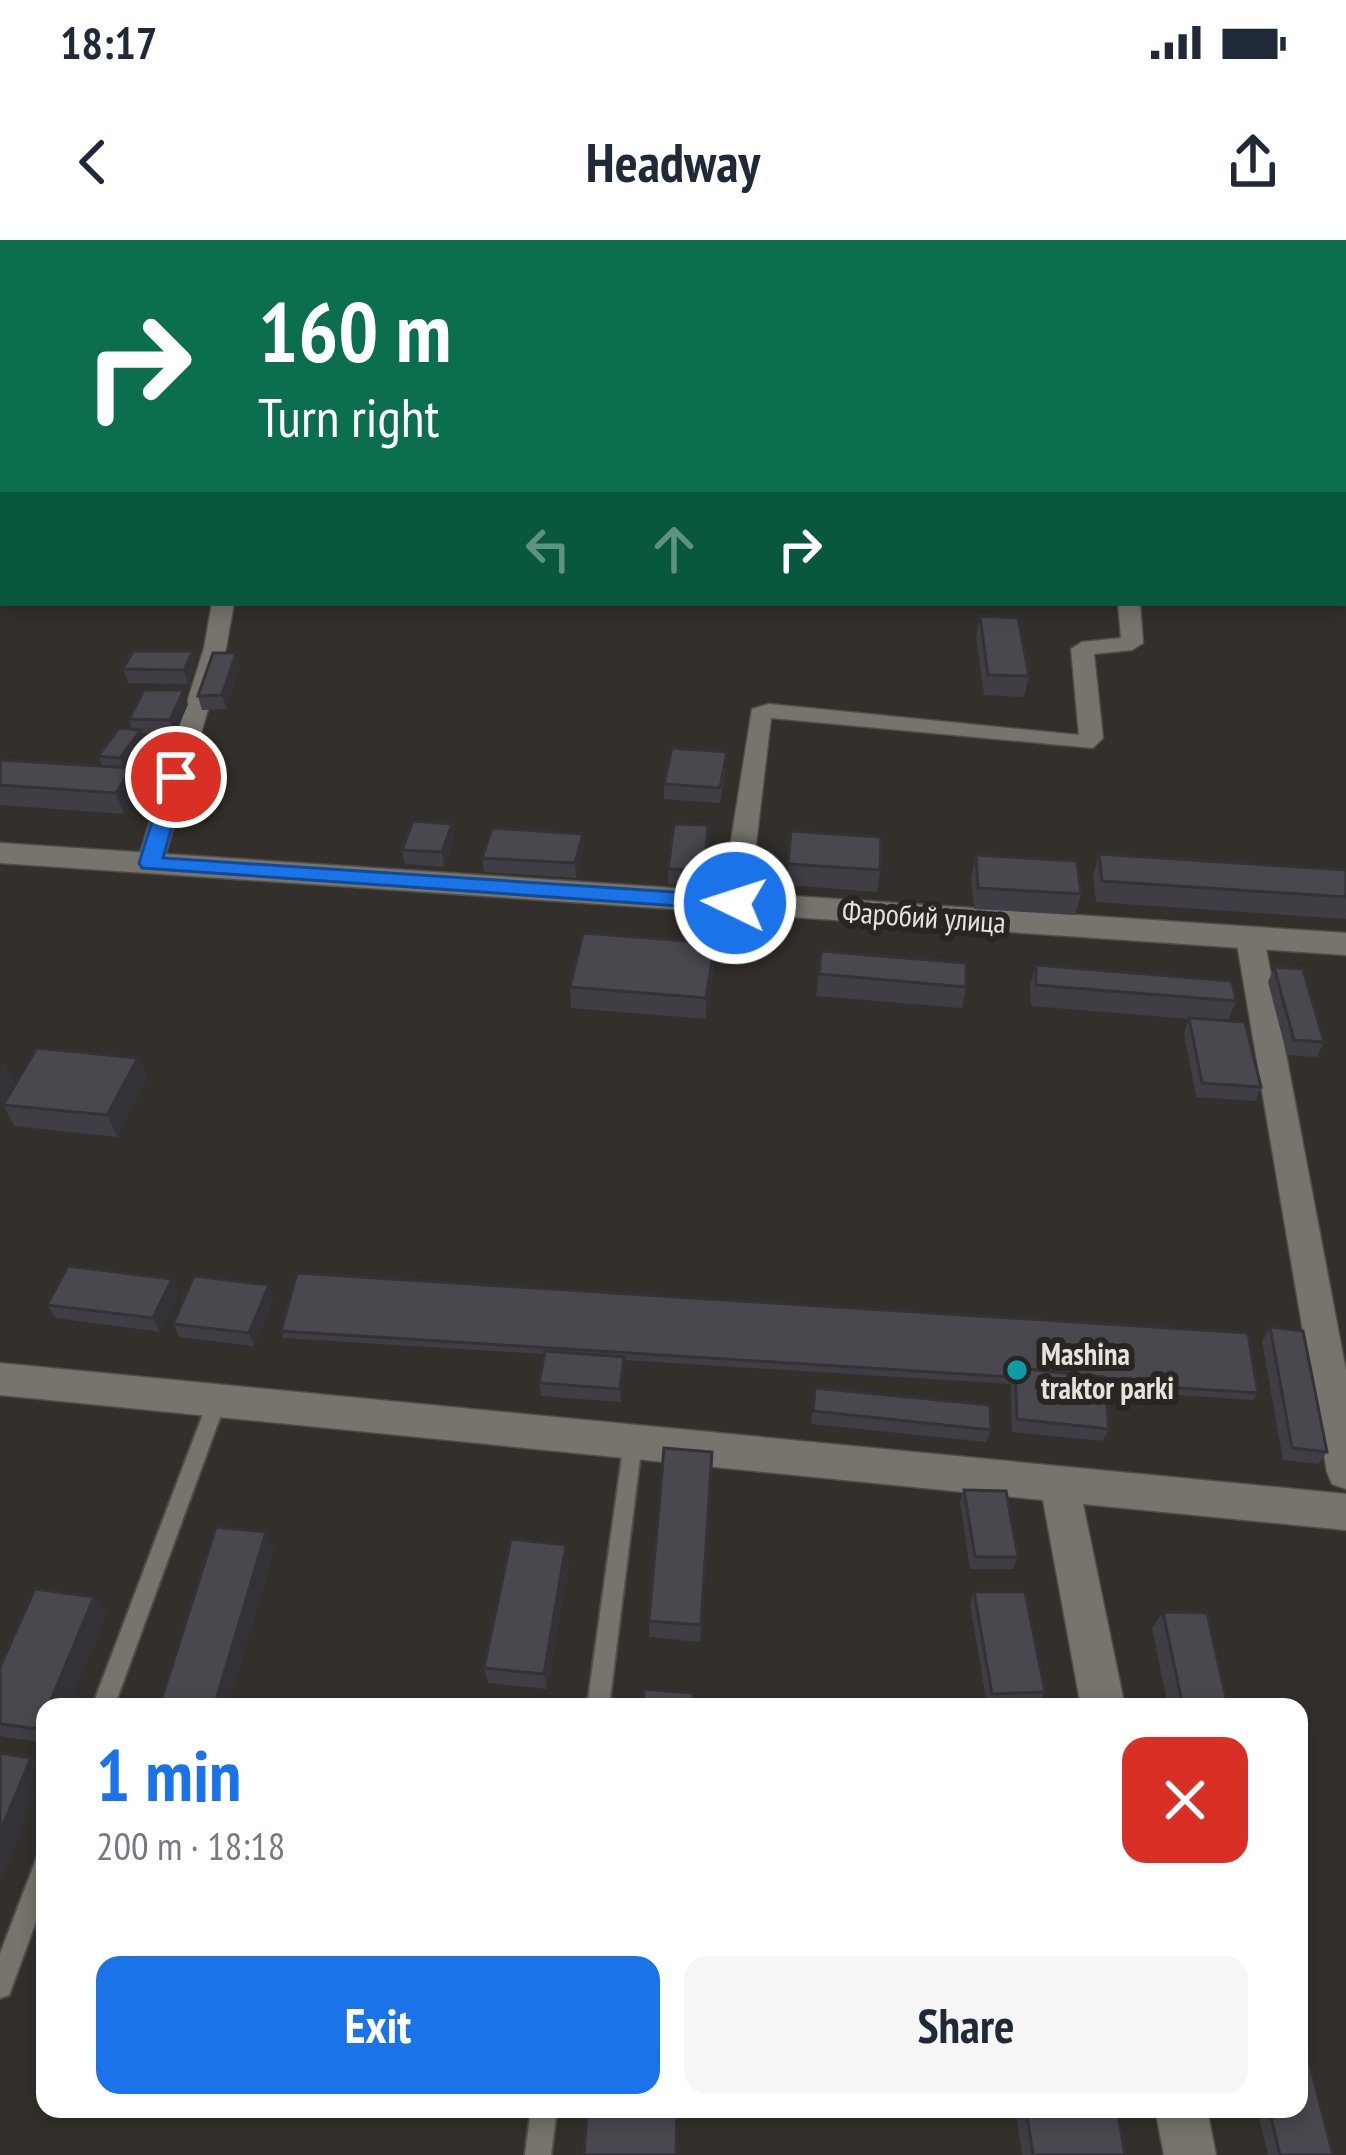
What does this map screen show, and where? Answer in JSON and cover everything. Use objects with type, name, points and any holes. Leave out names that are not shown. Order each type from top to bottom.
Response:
[{"type":"street","points":[[150,863],[215,649],[222,606]]},
{"type":"street","points":[[735,903],[760,714],[769,711],[1085,743],[1090,738],[1082,649],[1132,643],[1129,606]]},
{"type":"street","name":"Фаробий улица","points":[[0,853],[1346,944]]},
{"type":"street","points":[[1250,938],[1346,1472]]},
{"type":"street","points":[[0,1379],[1346,1512]]},
{"type":"street","points":[[1060,1484],[1101,1698]]},
{"type":"street","points":[[1183,2118],[1190,2155]]},
{"type":"lane","points":[[106,1698],[217,1401]]},
{"type":"lane","points":[[599,1698],[633,1442]]},
{"type":"lane","points":[[0,1986],[36,1888]]},
{"type":"lane","points":[[538,2155],[543,2118]]},
{"type":"building","points":[[980,616],[1018,618],[1029,676],[988,675]]},
{"type":"building","points":[[133,651],[193,651],[184,670],[123,669]]},
{"type":"building","points":[[213,653],[236,653],[222,695],[198,696]]},
{"type":"building","points":[[144,690],[184,690],[170,720],[129,719]]},
{"type":"building","points":[[119,728],[141,730],[120,758],[98,756]]},
{"type":"building","points":[[672,748],[727,752],[720,788],[664,784]]},
{"type":"building","points":[[0,760],[132,768],[116,793],[0,785]]},
{"type":"building","points":[[413,821],[452,824],[442,852],[402,850]]},
{"type":"building","points":[[674,824],[708,825],[704,871],[668,869]]},
{"type":"building","points":[[492,828],[583,834],[575,863],[482,858]]},
{"type":"building","points":[[791,831],[881,837],[880,870],[788,864]]},
{"type":"building","points":[[1099,854],[1346,870],[1346,897],[1102,881]]},
{"type":"building","points":[[976,855],[1077,861],[1081,894],[978,888]]},
{"type":"building","points":[[583,933],[715,943],[706,998],[570,987]]},
{"type":"building","points":[[821,951],[966,963],[966,987],[819,974]]},
{"type":"building","points":[[1036,965],[1232,981],[1236,1001],[1036,985]]},
{"type":"building","points":[[1274,967],[1303,969],[1324,1042],[1294,1040]]},
{"type":"building","points":[[1189,1018],[1245,1022],[1261,1087],[1202,1083]]},
{"type":"building","points":[[37,1048],[138,1058],[107,1115],[3,1105]]},
{"type":"building","points":[[68,1266],[172,1279],[153,1318],[47,1305]]},
{"type":"building","name":"Mashina traktor parki","points":[[297,1273],[1248,1333],[1258,1393],[1104,1383],[1104,1377],[1015,1368],[1012,1377],[281,1331]]},
{"type":"building","points":[[194,1276],[269,1285],[249,1333],[173,1324]]},
{"type":"building","points":[[1270,1327],[1303,1331],[1327,1452],[1292,1448]]},
{"type":"building","points":[[545,1351],[624,1357],[620,1389],[539,1383]]},
{"type":"building","points":[[1015,1368],[1104,1377],[1109,1429],[1017,1419]]},
{"type":"building","points":[[815,1388],[990,1405],[991,1430],[813,1411]]},
{"type":"building","points":[[664,1448],[712,1452],[701,1625],[649,1621]]},
{"type":"building","points":[[964,1490],[1006,1491],[1018,1557],[975,1557]]},
{"type":"building","points":[[216,1527],[266,1532],[217,1698],[162,1698]]},
{"type":"building","points":[[511,1539],[566,1545],[544,1674],[484,1668]]},
{"type":"building","points":[[35,1589],[94,1597],[52,1698],[36,1698],[36,1729],[0,1724],[0,1667]]},
{"type":"building","points":[[974,1592],[1025,1592],[1045,1692],[992,1694]]},
{"type":"building","points":[[1163,1612],[1207,1613],[1226,1698],[1181,1698]]},
{"type":"building","points":[[644,1689],[693,1693],[693,1698],[644,1698]]},
{"type":"building","points":[[0,1753],[31,1758],[0,1832]]},
{"type":"building","points":[[1308,2057],[1333,2155],[1280,2155],[1271,2118],[1308,2118]]},
{"type":"building","points":[[586,2118],[677,2118],[676,2155],[584,2155]]},
{"type":"building","points":[[1027,2118],[1119,2118],[1125,2155],[1033,2155]]},
{"type":"place","name":"Mashina traktor parki","points":[[1017,1370]]},
{"type":"route","points":[[176,777],[150,863],[735,903]]}]
